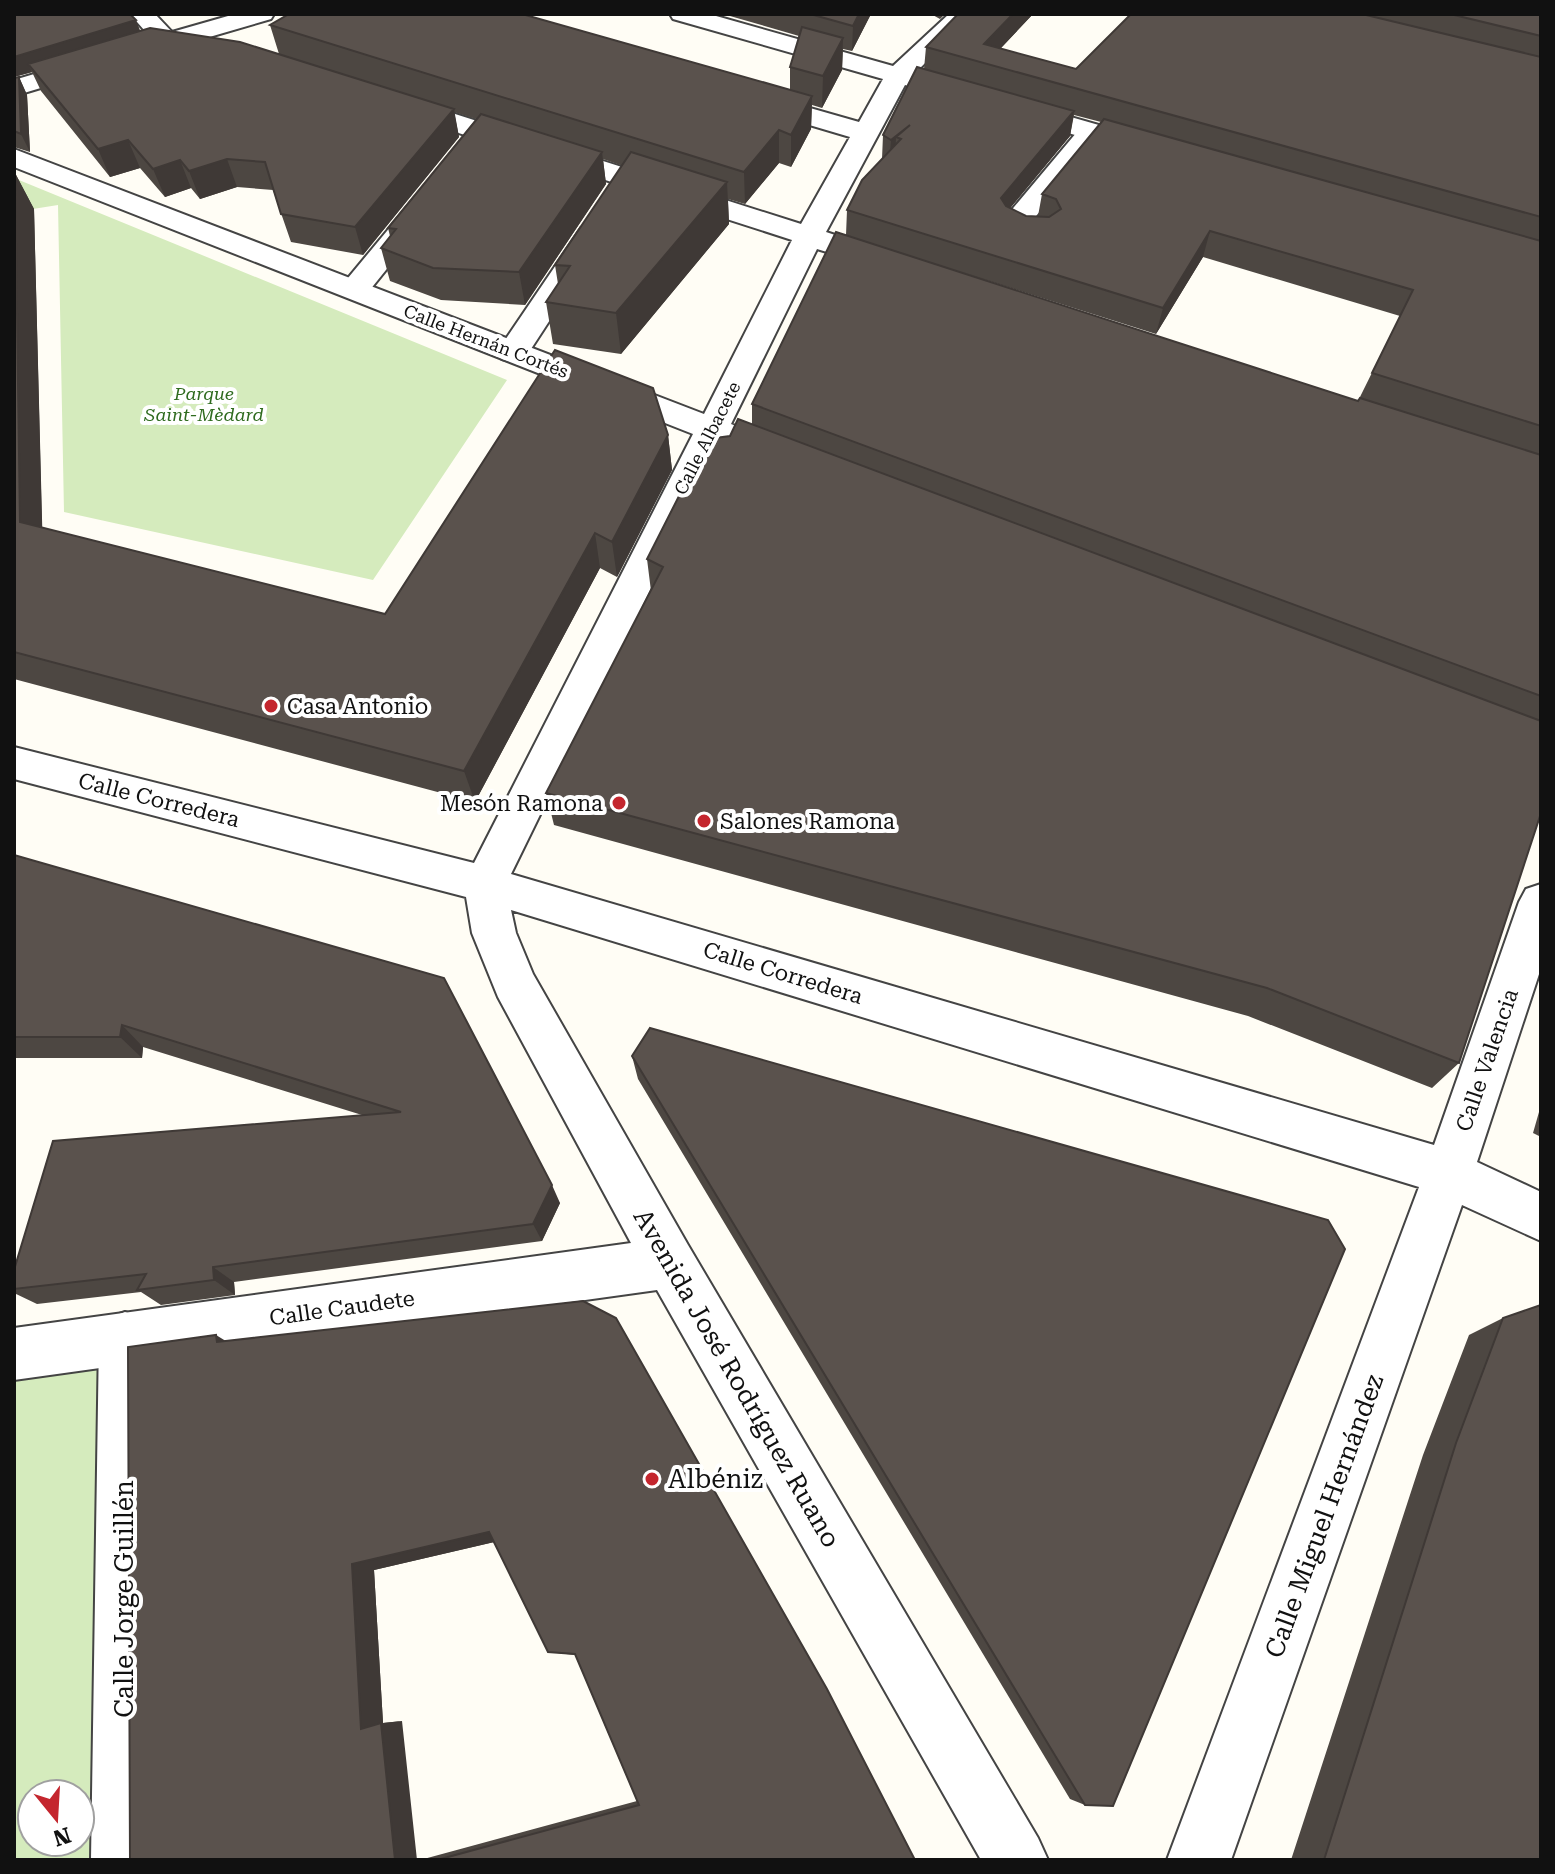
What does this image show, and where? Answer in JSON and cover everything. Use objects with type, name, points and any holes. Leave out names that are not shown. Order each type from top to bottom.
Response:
[{"type":"street","points":[[142,14],[144,49]]},
{"type":"street","points":[[14,88],[262,14]]},
{"type":"street","points":[[682,14],[958,93]]},
{"type":"street","name":"Calle Albacete","points":[[485,884],[809,236],[898,75],[963,14]]},
{"type":"street","points":[[144,49],[208,45],[239,55]]},
{"type":"street","points":[[731,94],[867,133]]},
{"type":"street","points":[[376,98],[482,131],[614,199],[809,236],[913,270]]},
{"type":"street","points":[[987,102],[1167,153]]},
{"type":"street","points":[[463,155],[482,131]]},
{"type":"street","points":[[1039,233],[1014,225],[1092,132]]},
{"type":"street","name":"Calle Hernán Cortés","points":[[14,157],[815,469]]},
{"type":"street","points":[[354,290],[433,192]]},
{"type":"street","points":[[513,352],[614,199]]},
{"type":"street","name":"Calle Corredera","points":[[14,763],[485,884],[1449,1173],[1541,1217]]},
{"type":"street","name":"Avenida José Rodríguez Ruano","points":[[485,884],[494,933],[514,983],[670,1263],[1016,1860]]},
{"type":"street","name":"Calle Valencia","points":[[1449,1173],[1541,902]]},
{"type":"street","name":"Calle Miguel Hernández","points":[[1199,1860],[1449,1173]]},
{"type":"street","name":"Calle Caudete","points":[[14,1354],[670,1263]]},
{"type":"street","name":"Calle Jorge Guillén","points":[[123,1860],[125,1338]]},
{"type":"green space","name":"Parque Saint-Mèdard","points":[[14,178],[507,380],[373,580],[64,512],[58,205],[14,212]]},
{"type":"green space","points":[[125,1338],[123,1860],[14,1860],[14,1354]]},
{"type":"building","points":[[14,14],[130,14],[136,20],[14,57]]},
{"type":"building","points":[[289,14],[522,14],[812,96],[791,135],[779,130],[744,172],[270,25]]},
{"type":"building","points":[[810,14],[859,14],[853,26]]},
{"type":"building","points":[[958,14],[1013,14],[984,44],[1076,69],[1131,14],[1362,14],[1541,57],[1541,217],[926,47]]},
{"type":"building","points":[[1450,14],[1541,14],[1541,36]]},
{"type":"building","points":[[802,27],[843,38],[823,76],[790,67]]},
{"type":"building","points":[[150,28],[240,42],[454,109],[355,227],[281,214],[265,162],[227,159],[189,171],[180,160],[153,169],[128,140],[98,149],[28,64]]},
{"type":"building","points":[[917,67],[1074,111],[1001,198],[1006,206],[1026,216],[1049,217],[1061,209],[1056,199],[1042,194],[1104,119],[1541,241],[1541,426],[1372,373],[1413,290],[1210,231],[1163,308],[847,210],[862,180],[901,139],[896,137],[910,125],[891,140],[883,135]]},
{"type":"building","points":[[19,77],[21,134],[14,131],[14,78]]},
{"type":"building","points":[[481,114],[602,152],[519,272],[433,268],[381,248],[396,229],[388,228]]},
{"type":"building","points":[[631,152],[727,182],[616,313],[546,302],[570,266],[555,265]]},
{"type":"building","points":[[14,173],[20,522],[385,614],[555,350],[653,388],[668,435],[612,542],[595,533],[464,771],[14,652]]},
{"type":"building","points":[[836,232],[1358,401],[1360,398],[1541,455],[1541,696],[752,404]]},
{"type":"building","points":[[738,419],[1541,721],[1541,813],[1459,1063],[1267,988],[546,793],[663,567],[647,559],[708,439],[730,436]]},
{"type":"building","points":[[14,855],[444,978],[552,1185],[533,1224],[213,1267],[214,1280],[137,1290],[146,1274],[14,1289],[14,1270],[53,1141],[401,1112],[122,1025],[120,1037],[14,1037]]},
{"type":"building","points":[[650,1028],[1328,1220],[1345,1249],[1113,1806],[1085,1805],[632,1056]]},
{"type":"building","points":[[583,1301],[616,1318],[827,1689],[915,1860],[437,1860],[639,1805],[575,1654],[548,1652],[489,1532],[352,1564],[361,1729],[381,1723],[395,1860],[130,1860],[128,1347],[216,1335],[217,1342]]},
{"type":"building","points":[[1541,1305],[1541,1860],[1324,1860],[1456,1443],[1503,1318]]},
{"type":"place","name":"Casa Antonio","points":[[271,706]]},
{"type":"place","name":"Mesón Ramona","points":[[619,803]]},
{"type":"place","name":"Salones Ramona","points":[[704,821]]},
{"type":"place","name":"Albéniz","points":[[652,1479]]}]
